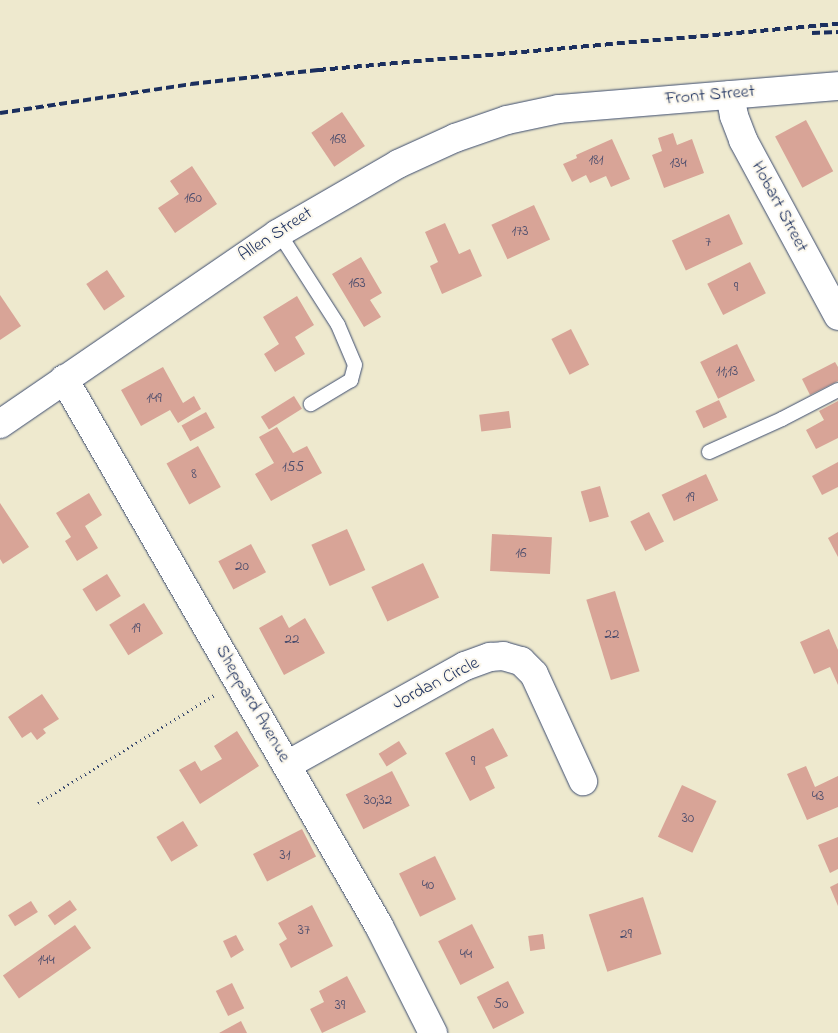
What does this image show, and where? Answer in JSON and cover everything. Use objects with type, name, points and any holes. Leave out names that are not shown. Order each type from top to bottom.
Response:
[{"type":"street","name":"Front Street","points":[[581,107],[838,86]]},
{"type":"street","name":"Hobart Street","points":[[730,95],[734,116],[743,140],[838,316]]},
{"type":"street","name":"Allen Street","points":[[0,424],[279,233],[398,164],[479,128],[533,113],[581,107]]},
{"type":"street","name":"Sheppard Avenue","points":[[64,379],[379,926],[430,1032]]},
{"type":"street","name":"Jordan Circle","points":[[286,765],[465,666],[503,656],[521,661],[534,674],[583,781]]},
{"type":"lane","points":[[279,233],[338,326],[356,365],[351,380],[311,404]]},
{"type":"lane","points":[[709,452],[782,420],[838,390]]},
{"type":"path","points":[[38,803],[159,727],[238,681]]},
{"type":"building","points":[[342,112],[365,146],[334,167],[311,133]]},
{"type":"building","points":[[806,120],[833,171],[802,188],[775,136]]},
{"type":"building","points":[[673,133],[677,145],[692,139],[704,173],[664,188],[652,155],[662,151],[658,138]]},
{"type":"building","points":[[612,139],[630,179],[611,187],[606,176],[590,183],[586,175],[572,182],[563,164],[577,158],[576,155]]},
{"type":"building","points":[[192,166],[217,204],[175,233],[158,208],[179,194],[170,181]]},
{"type":"building","points":[[534,205],[550,239],[507,259],[491,225]]},
{"type":"building","points":[[729,214],[743,244],[686,271],[672,241]]},
{"type":"building","points":[[445,223],[459,254],[470,249],[482,276],[442,294],[430,266],[438,262],[425,232]]},
{"type":"building","points":[[361,257],[382,293],[370,300],[381,317],[364,327],[332,274]]},
{"type":"building","points":[[750,262],[766,293],[723,315],[707,284]]},
{"type":"building","points":[[107,270],[125,297],[104,311],[86,284]]},
{"type":"building","points":[[0,295],[21,326],[0,340]]},
{"type":"building","points":[[297,296],[314,325],[295,337],[305,354],[275,372],[264,354],[279,344],[263,317]]},
{"type":"building","points":[[571,329],[589,365],[570,375],[551,339]]},
{"type":"building","points":[[737,344],[755,381],[718,399],[700,362]]},
{"type":"building","points":[[835,362],[838,367],[838,381],[810,395],[802,379]]},
{"type":"building","points":[[163,367],[183,403],[194,396],[201,409],[178,423],[170,410],[141,426],[121,390]]},
{"type":"building","points":[[294,396],[302,409],[269,429],[261,417]]},
{"type":"building","points":[[719,400],[727,417],[703,428],[695,411]]},
{"type":"building","points":[[838,401],[838,438],[816,449],[806,430],[824,420],[819,411]]},
{"type":"building","points":[[509,411],[511,428],[481,432],[479,415]]},
{"type":"building","points":[[206,412],[215,428],[190,441],[182,426]]},
{"type":"building","points":[[277,427],[293,453],[307,446],[322,473],[271,501],[255,474],[274,463],[259,437]]},
{"type":"building","points":[[198,446],[221,487],[189,505],[167,463]]},
{"type":"building","points":[[838,462],[838,487],[822,495],[812,476]]},
{"type":"building","points":[[706,474],[718,500],[674,521],[662,495]]},
{"type":"building","points":[[600,486],[609,517],[590,522],[581,492]]},
{"type":"building","points":[[89,493],[102,515],[85,526],[98,548],[77,561],[65,541],[71,537],[56,513]]},
{"type":"building","points":[[0,503],[29,547],[3,564],[0,559]]},
{"type":"building","points":[[649,512],[664,541],[645,551],[630,522]]},
{"type":"building","points":[[347,529],[365,570],[330,586],[311,545]]},
{"type":"building","points":[[838,532],[838,557],[828,538]]},
{"type":"building","points":[[492,534],[552,537],[550,574],[490,571]]},
{"type":"building","points":[[251,544],[266,572],[233,590],[218,561]]},
{"type":"building","points":[[423,563],[439,597],[387,622],[371,587]]},
{"type":"building","points":[[107,574],[121,596],[96,611],[82,589]]},
{"type":"building","points":[[615,591],[640,671],[611,680],[586,600]]},
{"type":"building","points":[[144,603],[163,634],[128,655],[109,625]]},
{"type":"building","points":[[282,615],[289,628],[305,618],[325,653],[284,675],[259,628]]},
{"type":"building","points":[[829,629],[838,650],[838,685],[830,667],[814,674],[800,642]]},
{"type":"building","points":[[42,694],[59,719],[43,729],[46,733],[37,740],[31,732],[22,738],[8,717]]},
{"type":"building","points":[[493,728],[508,756],[485,767],[495,788],[470,801],[445,753]]},
{"type":"building","points":[[237,731],[259,766],[200,804],[179,770],[195,761],[201,771],[222,759],[214,746]]},
{"type":"building","points":[[399,741],[407,754],[387,766],[379,754]]},
{"type":"building","points":[[806,766],[815,787],[838,776],[838,807],[807,820],[787,774]]},
{"type":"building","points":[[392,771],[410,806],[363,829],[346,795]]},
{"type":"building","points":[[682,785],[716,801],[692,853],[658,837]]},
{"type":"building","points":[[183,821],[198,846],[171,862],[156,837]]},
{"type":"building","points":[[302,829],[316,857],[267,882],[253,854]]},
{"type":"building","points":[[838,837],[838,869],[830,873],[818,845]]},
{"type":"building","points":[[435,856],[456,899],[420,917],[399,874]]},
{"type":"building","points":[[838,883],[838,906],[830,887]]},
{"type":"building","points":[[643,897],[662,954],[607,972],[589,915]]},
{"type":"building","points":[[70,900],[77,910],[55,925],[48,915]]},
{"type":"building","points":[[31,901],[38,912],[15,926],[8,915]]},
{"type":"building","points":[[312,905],[333,946],[291,968],[279,944],[287,939],[278,923]]},
{"type":"building","points":[[472,924],[494,968],[460,985],[438,941]]},
{"type":"building","points":[[75,925],[91,948],[19,998],[3,975]]},
{"type":"building","points":[[543,934],[545,949],[530,951],[528,936]]},
{"type":"building","points":[[236,935],[244,950],[231,958],[223,941]]},
{"type":"building","points":[[347,976],[366,1012],[322,1033],[310,1009],[324,1002],[319,991]]},
{"type":"building","points":[[508,981],[524,1013],[493,1029],[477,997]]},
{"type":"building","points":[[232,983],[244,1008],[228,1016],[216,991]]},
{"type":"building","points":[[241,1021],[247,1033],[219,1033]]},
{"type":"railway","points":[[0,113],[191,84],[318,70],[838,24]]},
{"type":"railway","points":[[812,33],[838,32]]}]
